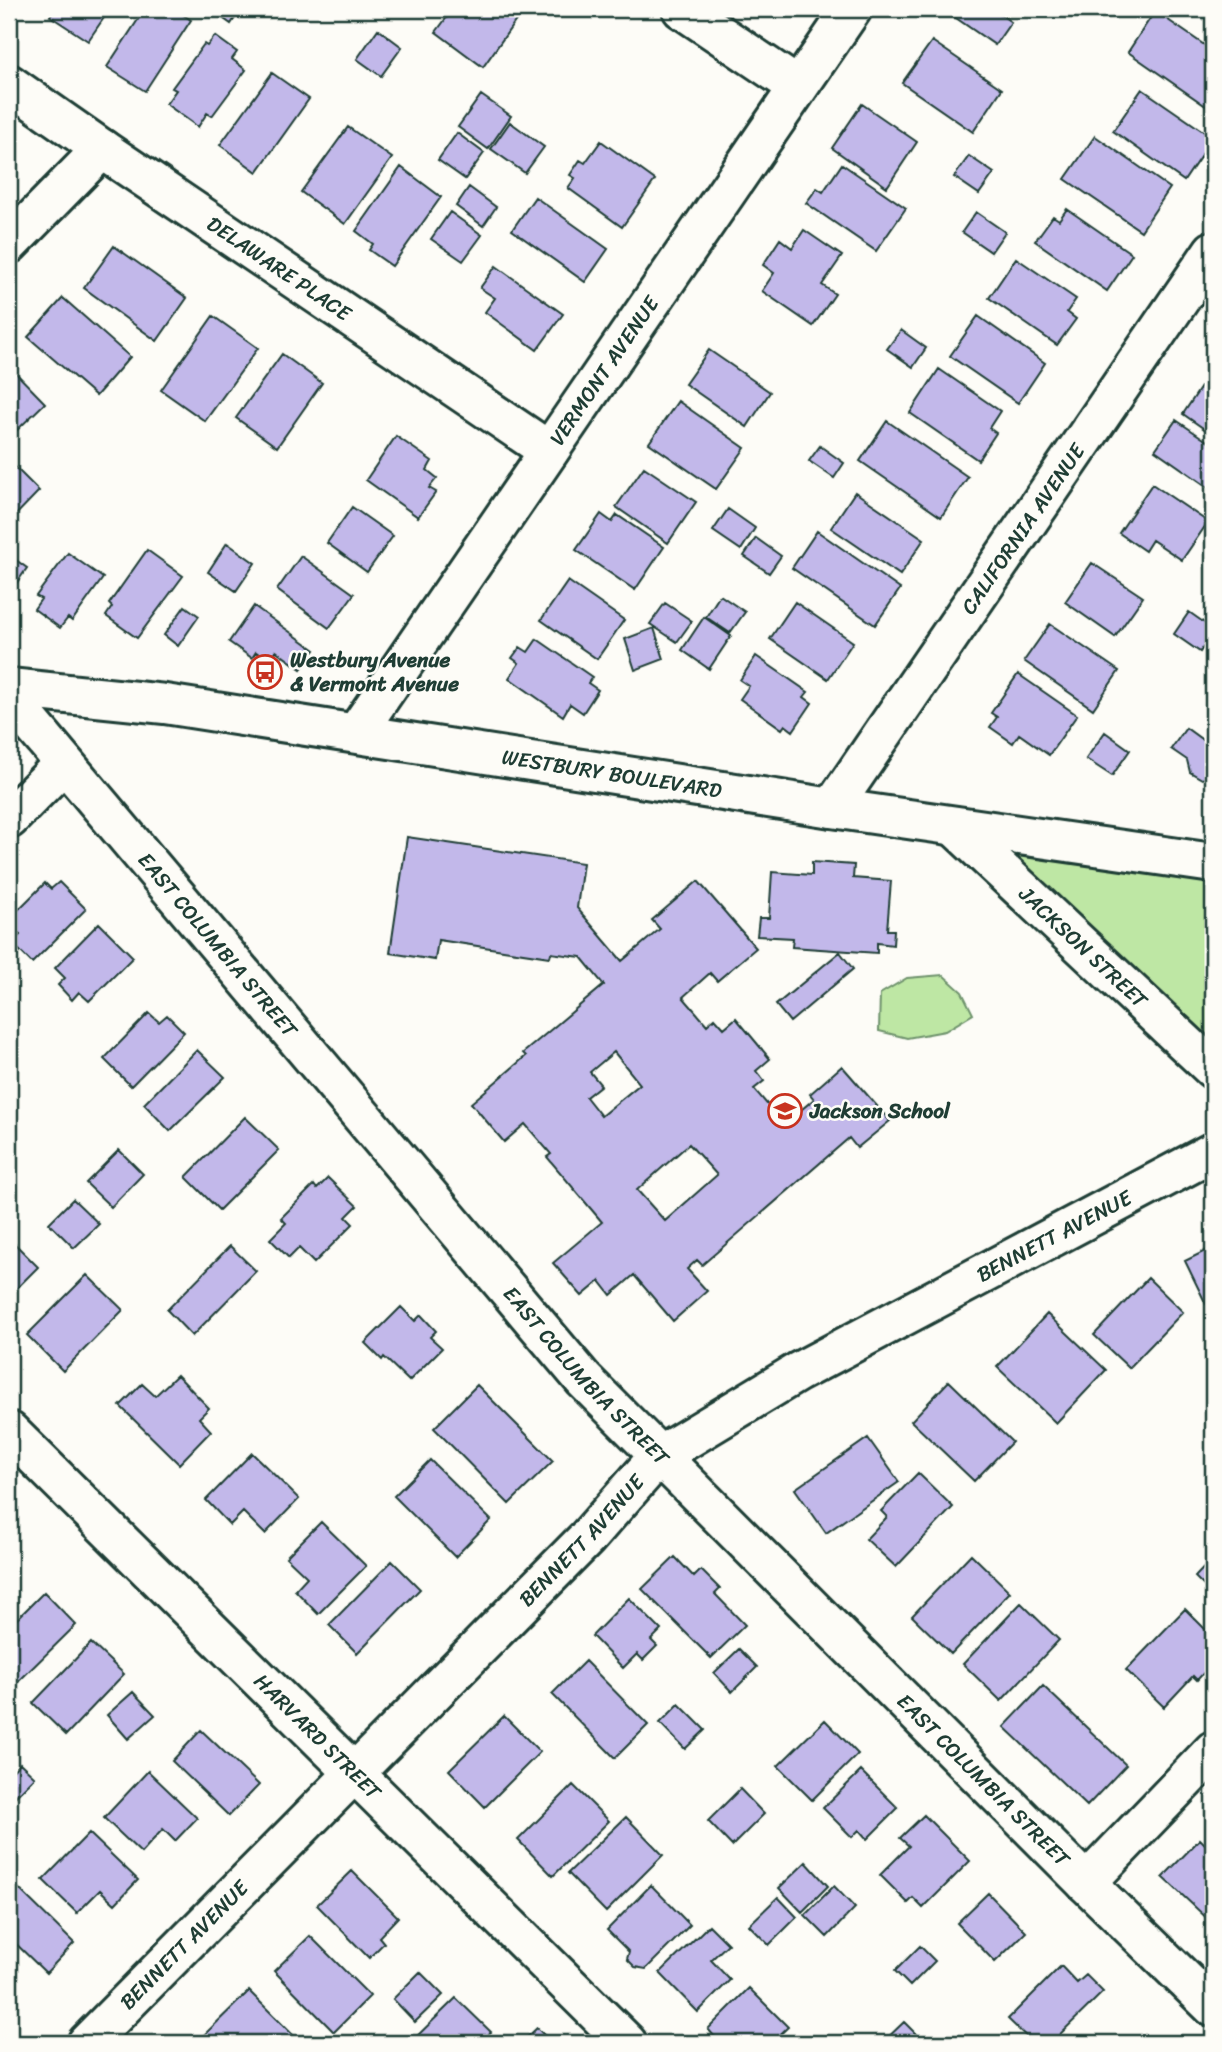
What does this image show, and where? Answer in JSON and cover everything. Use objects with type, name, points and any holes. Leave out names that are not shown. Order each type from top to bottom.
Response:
[{"type":"street","points":[[682,9],[798,87]]},
{"type":"street","name":"VERMONT AVENUE","points":[[356,733],[852,9]]},
{"type":"street","name":"DELAWARE PLACE","points":[[9,84],[549,451]]},
{"type":"street","points":[[9,244],[102,149]]},
{"type":"street","name":"CALIFORNIA AVENUE","points":[[832,808],[1213,251]]},
{"type":"street","name":"WESTBURY BOULEVARD","points":[[9,688],[164,704],[832,808],[1213,863]]},
{"type":"street","name":"EAST COLUMBIA STREET","points":[[9,697],[584,1380],[1213,2007]]},
{"type":"street","points":[[9,819],[64,763]]},
{"type":"street","name":"JACKSON STREET","points":[[954,826],[1213,1069]]},
{"type":"street","name":"BENNETT AVENUE","points":[[87,2043],[587,1538],[659,1456],[798,1372],[1213,1152]]},
{"type":"street","name":"HARVARD STREET","points":[[9,1431],[627,2043]]},
{"type":"street","points":[[1086,1883],[1213,1751]]},
{"type":"green space","points":[[954,826],[1213,863],[1213,1069]]},
{"type":"green space","points":[[943,975],[962,992],[973,1014],[945,1031],[907,1038],[879,1031],[880,994],[907,978]]},
{"type":"building","points":[[55,9],[110,9],[88,41],[50,16]]},
{"type":"building","points":[[145,9],[174,9],[191,20],[145,91],[107,67]]},
{"type":"building","points":[[210,9],[241,9],[231,24]]},
{"type":"building","points":[[453,9],[524,9],[483,67],[436,32]]},
{"type":"building","points":[[943,9],[1004,9],[1000,14],[1011,22],[995,45]]},
{"type":"building","points":[[1155,11],[1213,51],[1213,111],[1128,52]]},
{"type":"building","points":[[378,29],[402,47],[381,76],[357,59]]},
{"type":"building","points":[[215,36],[237,52],[232,59],[246,70],[212,116],[207,113],[198,127],[166,104],[176,90],[172,88],[204,44],[207,46]]},
{"type":"building","points":[[932,41],[1002,89],[973,132],[902,83]]},
{"type":"building","points":[[272,73],[309,99],[257,172],[220,145]]},
{"type":"building","points":[[1142,89],[1213,138],[1184,181],[1113,131]]},
{"type":"building","points":[[481,95],[511,116],[488,149],[458,127]]},
{"type":"building","points":[[862,104],[917,142],[887,187],[832,148]]},
{"type":"building","points":[[510,122],[544,147],[525,173],[491,149]]},
{"type":"building","points":[[348,127],[392,158],[345,224],[301,192]]},
{"type":"building","points":[[457,133],[484,153],[465,179],[438,160]]},
{"type":"building","points":[[1095,136],[1170,188],[1141,231],[1065,179]]},
{"type":"building","points":[[601,141],[655,180],[622,227],[568,188],[575,178],[570,175],[580,160],[585,163]]},
{"type":"building","points":[[969,156],[994,173],[979,194],[954,177]]},
{"type":"building","points":[[842,164],[906,208],[876,251],[806,203],[817,188],[823,192]]},
{"type":"building","points":[[401,167],[441,197],[392,266],[369,250],[373,244],[356,231]]},
{"type":"building","points":[[469,187],[496,207],[483,226],[456,206]]},
{"type":"building","points":[[535,197],[608,249],[585,282],[512,230]]},
{"type":"building","points":[[1067,209],[1132,254],[1107,291],[1035,241],[1053,216],[1059,220]]},
{"type":"building","points":[[450,212],[482,235],[463,261],[431,239]]},
{"type":"building","points":[[976,212],[1005,232],[991,252],[962,232]]},
{"type":"building","points":[[804,230],[842,256],[822,285],[835,294],[813,326],[762,291],[774,273],[763,265],[780,239],[792,248]]},
{"type":"building","points":[[114,246],[187,298],[157,341],[84,288]]},
{"type":"building","points":[[1016,258],[1076,299],[1067,312],[1076,319],[1057,345],[989,298]]},
{"type":"building","points":[[496,266],[563,314],[537,350],[485,312],[495,298],[480,288]]},
{"type":"building","points":[[63,298],[130,357],[96,396],[28,337]]},
{"type":"building","points":[[213,316],[258,348],[205,421],[161,390]]},
{"type":"building","points":[[978,316],[1045,363],[1018,403],[950,356]]},
{"type":"building","points":[[901,330],[926,348],[913,367],[887,349]]},
{"type":"building","points":[[709,350],[770,392],[747,427],[685,384]]},
{"type":"building","points":[[282,354],[322,383],[277,447],[236,418]]},
{"type":"building","points":[[9,366],[45,403],[9,438]]},
{"type":"building","points":[[939,369],[1000,411],[989,428],[996,433],[978,460],[910,413]]},
{"type":"building","points":[[1207,378],[1213,382],[1213,435],[1183,414]]},
{"type":"building","points":[[678,401],[745,448],[716,489],[649,443]]},
{"type":"building","points":[[1176,420],[1213,445],[1213,480],[1208,487],[1155,450]]},
{"type":"building","points":[[887,421],[968,477],[941,517],[860,461]]},
{"type":"building","points":[[396,436],[432,461],[427,470],[437,478],[429,488],[436,492],[418,517],[366,480]]},
{"type":"building","points":[[820,446],[844,463],[834,478],[809,461]]},
{"type":"building","points":[[11,463],[39,491],[9,522],[9,465]]},
{"type":"building","points":[[644,467],[696,502],[668,543],[616,507]]},
{"type":"building","points":[[1152,484],[1208,522],[1182,560],[1152,540],[1145,551],[1119,533]]},
{"type":"building","points":[[855,492],[924,539],[900,575],[831,528]]},
{"type":"building","points":[[352,507],[393,536],[367,572],[327,543]]},
{"type":"building","points":[[728,509],[755,528],[741,550],[713,531]]},
{"type":"building","points":[[601,514],[612,522],[617,515],[664,547],[635,590],[576,550]]},
{"type":"building","points":[[817,531],[900,589],[875,625],[792,568]]},
{"type":"building","points":[[756,538],[781,556],[769,573],[744,556]]},
{"type":"building","points":[[227,543],[255,563],[236,591],[208,572]]},
{"type":"building","points":[[147,550],[183,576],[137,638],[106,616],[112,607],[109,604]]},
{"type":"building","points":[[68,553],[103,578],[72,621],[68,618],[60,628],[34,609],[41,599],[36,596]]},
{"type":"building","points":[[9,555],[27,568],[9,594]]},
{"type":"building","points":[[301,556],[354,594],[329,628],[277,590]]},
{"type":"building","points":[[1092,563],[1143,597],[1115,637],[1065,602]]},
{"type":"building","points":[[568,581],[624,620],[597,659],[541,620]]},
{"type":"building","points":[[720,595],[745,612],[730,633],[706,617]]},
{"type":"building","points":[[795,602],[853,642],[828,679],[770,639]]},
{"type":"building","points":[[665,603],[692,621],[677,642],[650,624]]},
{"type":"building","points":[[185,606],[199,616],[178,646],[164,635]]},
{"type":"building","points":[[254,606],[315,650],[301,669],[276,651],[269,661],[256,652],[252,658],[229,642]]},
{"type":"building","points":[[1189,612],[1213,629],[1200,652],[1174,634]]},
{"type":"building","points":[[704,617],[731,636],[709,669],[682,650]]},
{"type":"building","points":[[1050,624],[1119,671],[1093,709],[1024,661]]},
{"type":"building","points":[[654,628],[664,659],[635,670],[625,639]]},
{"type":"building","points":[[537,639],[592,677],[588,683],[598,690],[583,713],[570,704],[563,716],[509,678],[519,663],[512,658],[520,647],[528,652]]},
{"type":"building","points":[[756,656],[808,692],[804,697],[812,703],[793,731],[785,725],[782,729],[740,699],[749,686],[740,680]]},
{"type":"building","points":[[1018,674],[1077,715],[1049,755],[1019,734],[1013,743],[990,727],[997,717],[991,713]]},
{"type":"building","points":[[1213,727],[1213,776],[1202,779],[1190,772],[1187,760],[1171,749],[1186,728],[1204,741]]},
{"type":"building","points":[[1105,732],[1130,750],[1112,776],[1086,759]]},
{"type":"building","points":[[407,837],[583,863],[577,908],[622,961],[660,929],[652,920],[698,881],[756,948],[717,981],[710,973],[683,997],[707,1025],[715,1018],[724,1028],[736,1018],[770,1059],[756,1071],[764,1081],[754,1089],[784,1124],[814,1099],[810,1094],[842,1066],[890,1121],[857,1148],[849,1138],[702,1265],[697,1260],[687,1269],[707,1291],[673,1321],[634,1275],[611,1295],[600,1281],[582,1296],[553,1263],[602,1222],[547,1157],[551,1154],[525,1124],[504,1142],[471,1103],[526,1056],[523,1053],[604,985],[581,957],[551,953],[550,957],[438,940],[435,960],[390,953]],"holes":[[[614,1052],[640,1084],[601,1116],[586,1097],[601,1085],[590,1072]],[[689,1144],[717,1175],[665,1221],[637,1190]]]},
{"type":"building","points":[[812,862],[854,865],[853,878],[891,881],[887,930],[894,930],[893,945],[877,943],[877,953],[792,947],[793,938],[757,936],[759,918],[769,918],[772,872],[812,875]]},
{"type":"building","points":[[59,882],[86,909],[32,963],[12,943],[20,935],[9,923],[9,919],[45,883],[51,889]]},
{"type":"building","points":[[99,923],[133,957],[89,1001],[79,992],[72,1000],[58,985],[65,978],[55,968]]},
{"type":"building","points":[[840,952],[853,969],[790,1022],[776,1005]]},
{"type":"building","points":[[149,1013],[159,1022],[167,1015],[184,1032],[131,1086],[104,1059]]},
{"type":"building","points":[[197,1050],[225,1077],[170,1131],[144,1104]]},
{"type":"building","points":[[245,1117],[279,1150],[219,1210],[186,1177]]},
{"type":"building","points":[[119,1150],[143,1174],[111,1207],[86,1183]]},
{"type":"building","points":[[328,1178],[357,1206],[346,1217],[353,1224],[314,1263],[299,1248],[289,1258],[270,1239],[286,1223],[281,1218],[314,1185],[317,1189]]},
{"type":"building","points":[[73,1199],[99,1224],[74,1248],[49,1223]]},
{"type":"building","points":[[11,1240],[38,1267],[9,1296],[9,1242]]},
{"type":"building","points":[[230,1246],[256,1271],[192,1336],[167,1310]]},
{"type":"building","points":[[1213,1247],[1213,1300],[1206,1304],[1185,1261]]},
{"type":"building","points":[[87,1275],[123,1310],[63,1371],[27,1335]]},
{"type":"building","points":[[1148,1278],[1183,1312],[1129,1368],[1094,1335]]},
{"type":"building","points":[[401,1307],[415,1321],[421,1315],[436,1331],[430,1337],[442,1348],[409,1381],[365,1343]]},
{"type":"building","points":[[1047,1314],[1106,1370],[1056,1423],[997,1367]]},
{"type":"building","points":[[177,1375],[209,1408],[199,1418],[211,1431],[179,1464],[120,1406],[142,1384],[155,1396]]},
{"type":"building","points":[[949,1381],[1012,1442],[974,1481],[911,1421]]},
{"type":"building","points":[[477,1385],[553,1461],[509,1504],[434,1428]]},
{"type":"building","points":[[868,1438],[899,1482],[826,1533],[795,1489]]},
{"type":"building","points":[[252,1453],[299,1499],[265,1534],[243,1512],[230,1525],[206,1500]]},
{"type":"building","points":[[430,1460],[491,1520],[455,1557],[394,1496]]},
{"type":"building","points":[[918,1473],[953,1507],[896,1567],[866,1539],[887,1517],[881,1511]]},
{"type":"building","points":[[321,1522],[366,1566],[318,1614],[295,1590],[307,1577],[286,1557]]},
{"type":"building","points":[[971,1554],[1010,1592],[951,1654],[912,1616]]},
{"type":"building","points":[[675,1557],[694,1577],[701,1570],[720,1589],[715,1594],[745,1625],[711,1658],[642,1589]]},
{"type":"building","points":[[1213,1558],[1213,1595],[1195,1577]]},
{"type":"building","points":[[392,1561],[420,1589],[357,1653],[329,1625]]},
{"type":"building","points":[[44,1592],[76,1625],[15,1685],[9,1678],[9,1627]]},
{"type":"building","points":[[629,1598],[661,1630],[651,1640],[657,1646],[643,1660],[637,1654],[623,1668],[592,1636]]},
{"type":"building","points":[[1021,1603],[1059,1640],[1001,1701],[963,1664]]},
{"type":"building","points":[[1185,1609],[1213,1637],[1213,1653],[1207,1659],[1213,1663],[1197,1680],[1193,1676],[1164,1707],[1126,1670]]},
{"type":"building","points":[[91,1643],[124,1674],[66,1735],[33,1703]]},
{"type":"building","points":[[739,1649],[757,1667],[732,1692],[714,1673]]},
{"type":"building","points":[[585,1661],[648,1725],[615,1758],[552,1694]]},
{"type":"building","points":[[1043,1686],[1126,1765],[1087,1806],[1004,1727]]},
{"type":"building","points":[[133,1692],[155,1715],[128,1739],[107,1715]]},
{"type":"building","points":[[679,1704],[705,1730],[685,1749],[660,1723]]},
{"type":"building","points":[[504,1716],[540,1752],[485,1807],[449,1770]]},
{"type":"building","points":[[825,1720],[858,1754],[812,1800],[778,1766]]},
{"type":"building","points":[[201,1730],[259,1785],[229,1816],[172,1761]]},
{"type":"building","points":[[20,1763],[35,1777],[14,1798],[9,1793],[9,1775]]},
{"type":"building","points":[[148,1771],[197,1818],[175,1841],[163,1829],[141,1853],[104,1818]]},
{"type":"building","points":[[861,1771],[898,1808],[867,1839],[859,1830],[852,1837],[823,1808]]},
{"type":"building","points":[[573,1785],[609,1821],[553,1876],[518,1840]]},
{"type":"building","points":[[740,1789],[764,1814],[732,1846],[708,1821]]},
{"type":"building","points":[[924,1815],[970,1861],[923,1908],[913,1898],[908,1903],[880,1875],[909,1846],[900,1838]]},
{"type":"building","points":[[626,1817],[663,1855],[606,1912],[568,1873]]},
{"type":"building","points":[[89,1833],[138,1880],[115,1904],[100,1890],[77,1913],[43,1880]]},
{"type":"building","points":[[1200,1839],[1213,1852],[1213,1924],[1163,1877]]},
{"type":"building","points":[[806,1862],[828,1886],[802,1912],[779,1888]]},
{"type":"building","points":[[352,1871],[398,1917],[379,1937],[384,1943],[369,1958],[317,1905]]},
{"type":"building","points":[[11,1881],[74,1943],[46,1973],[9,1937]]},
{"type":"building","points":[[651,1885],[690,1925],[646,1969],[635,1967],[627,1959],[629,1952],[607,1930]]},
{"type":"building","points":[[834,1886],[855,1908],[827,1937],[805,1915]]},
{"type":"building","points":[[988,1893],[1026,1932],[995,1962],[957,1923]]},
{"type":"building","points":[[778,1897],[797,1917],[769,1945],[749,1925]]},
{"type":"building","points":[[709,1925],[728,1944],[711,1960],[730,1980],[698,2012],[660,1973]]},
{"type":"building","points":[[310,1936],[370,1996],[334,2032],[274,1971]]},
{"type":"building","points":[[920,1946],[935,1961],[910,1986],[895,1971]]},
{"type":"building","points":[[1061,1966],[1077,1983],[1086,1975],[1103,1992],[1051,2043],[1033,2043],[1008,2019]]},
{"type":"building","points":[[420,1972],[443,1995],[415,2022],[393,1999]]},
{"type":"building","points":[[749,1988],[788,2027],[771,2043],[720,2043],[708,2029]]},
{"type":"building","points":[[249,1991],[299,2041],[297,2043],[209,2043],[202,2037]]},
{"type":"building","points":[[456,1998],[491,2032],[480,2043],[410,2043]]},
{"type":"building","points":[[904,2022],[918,2036],[911,2043],[882,2043]]},
{"type":"building","points":[[537,2028],[548,2039],[544,2043],[521,2043]]},
{"type":"place","name":"Westbury Avenue & Vermont Avenue","points":[[265,672]]},
{"type":"place","name":"Jackson School","points":[[785,1111]]}]
